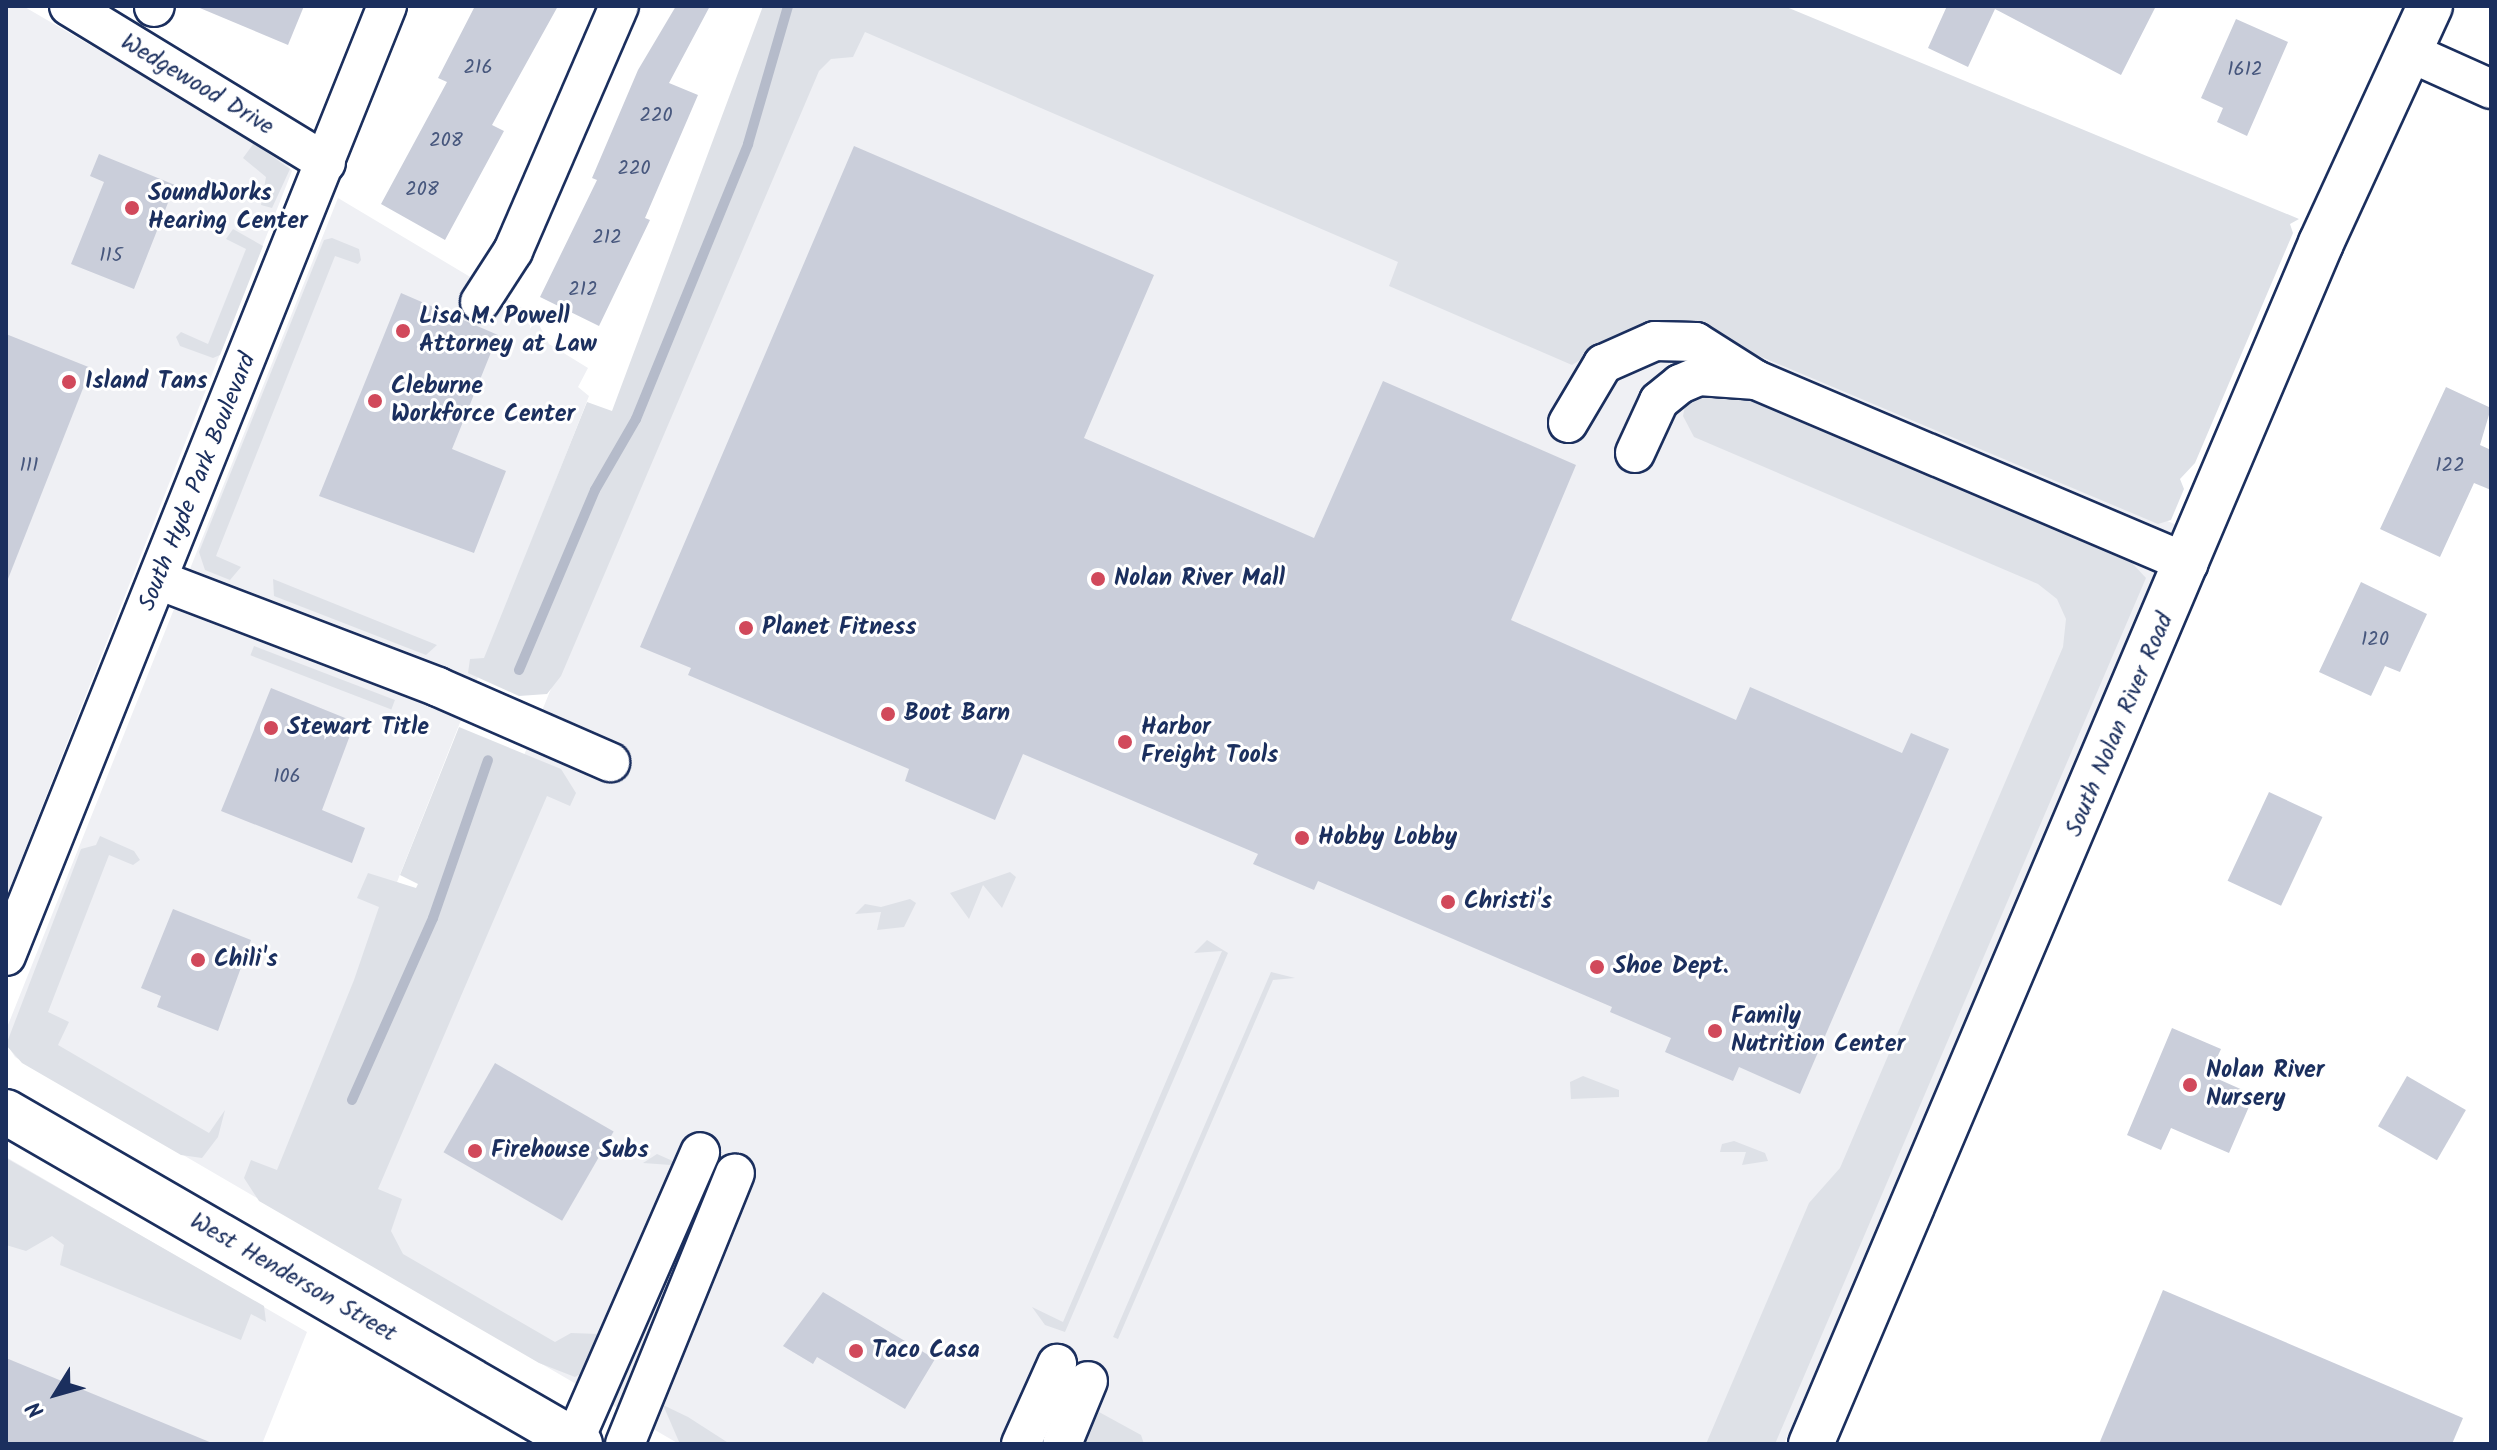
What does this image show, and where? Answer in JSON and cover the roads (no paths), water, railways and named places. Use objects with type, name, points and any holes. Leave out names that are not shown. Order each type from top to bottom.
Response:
[{"type":"main road","name":"South Nolan River Road","points":[[1811,1444],[2189,564],[2321,243],[2411,53],[2427,7]]},
{"type":"main road","name":"West Henderson Street","points":[[6,1112],[577,1442]]},
{"type":"street","name":"Wedgewood Drive","points":[[69,6],[326,163]]},
{"type":"street","name":"South Hyde Park Boulevard","points":[[6,956],[161,581],[387,6]]},
{"type":"street","points":[[480,302],[513,251],[619,6]]},
{"type":"street","points":[[2411,53],[2491,89]]},
{"type":"street","points":[[1568,423],[1603,364],[1655,341],[1696,342],[1756,380],[2189,564]]},
{"type":"street","points":[[1635,453],[1659,401],[1680,384],[1699,376],[1756,380]]},
{"type":"street","points":[[161,581],[438,687],[610,762]]},
{"type":"street","points":[[577,1442],[700,1152]]},
{"type":"street","points":[[625,1444],[731,1195],[735,1173]]},
{"type":"street","points":[[1021,1444],[1072,1372],[1062,1444]]},
{"type":"waterway","points":[[519,670],[595,490],[636,419],[748,144],[788,6]]},
{"type":"waterway","points":[[352,1100],[433,918],[488,760]]},
{"type":"place","name":"SoundWorks Hearing Center","points":[[132,208]]},
{"type":"place","name":"Lisa M. Powell Attorney at Law","points":[[403,331]]},
{"type":"place","name":"Island Tans","points":[[69,382]]},
{"type":"place","name":"Cleburne Workforce Center","points":[[375,401]]},
{"type":"place","name":"Nolan River Mall","points":[[1098,579]]},
{"type":"place","name":"Planet Fitness","points":[[746,628]]},
{"type":"place","name":"Boot Barn","points":[[888,714]]},
{"type":"place","name":"Stewart Title","points":[[271,728]]},
{"type":"place","name":"Harbor Freight Tools","points":[[1125,742]]},
{"type":"place","name":"Hobby Lobby","points":[[1302,838]]},
{"type":"place","name":"Christi's","points":[[1448,902]]},
{"type":"place","name":"Chili's","points":[[198,960]]},
{"type":"place","name":"Shoe Dept.","points":[[1597,967]]},
{"type":"place","name":"Family Nutrition Center","points":[[1715,1031]]},
{"type":"place","name":"Nolan River Nursery","points":[[2190,1085]]},
{"type":"place","name":"Firehouse Subs","points":[[475,1151]]},
{"type":"place","name":"Taco Casa","points":[[856,1351]]}]
